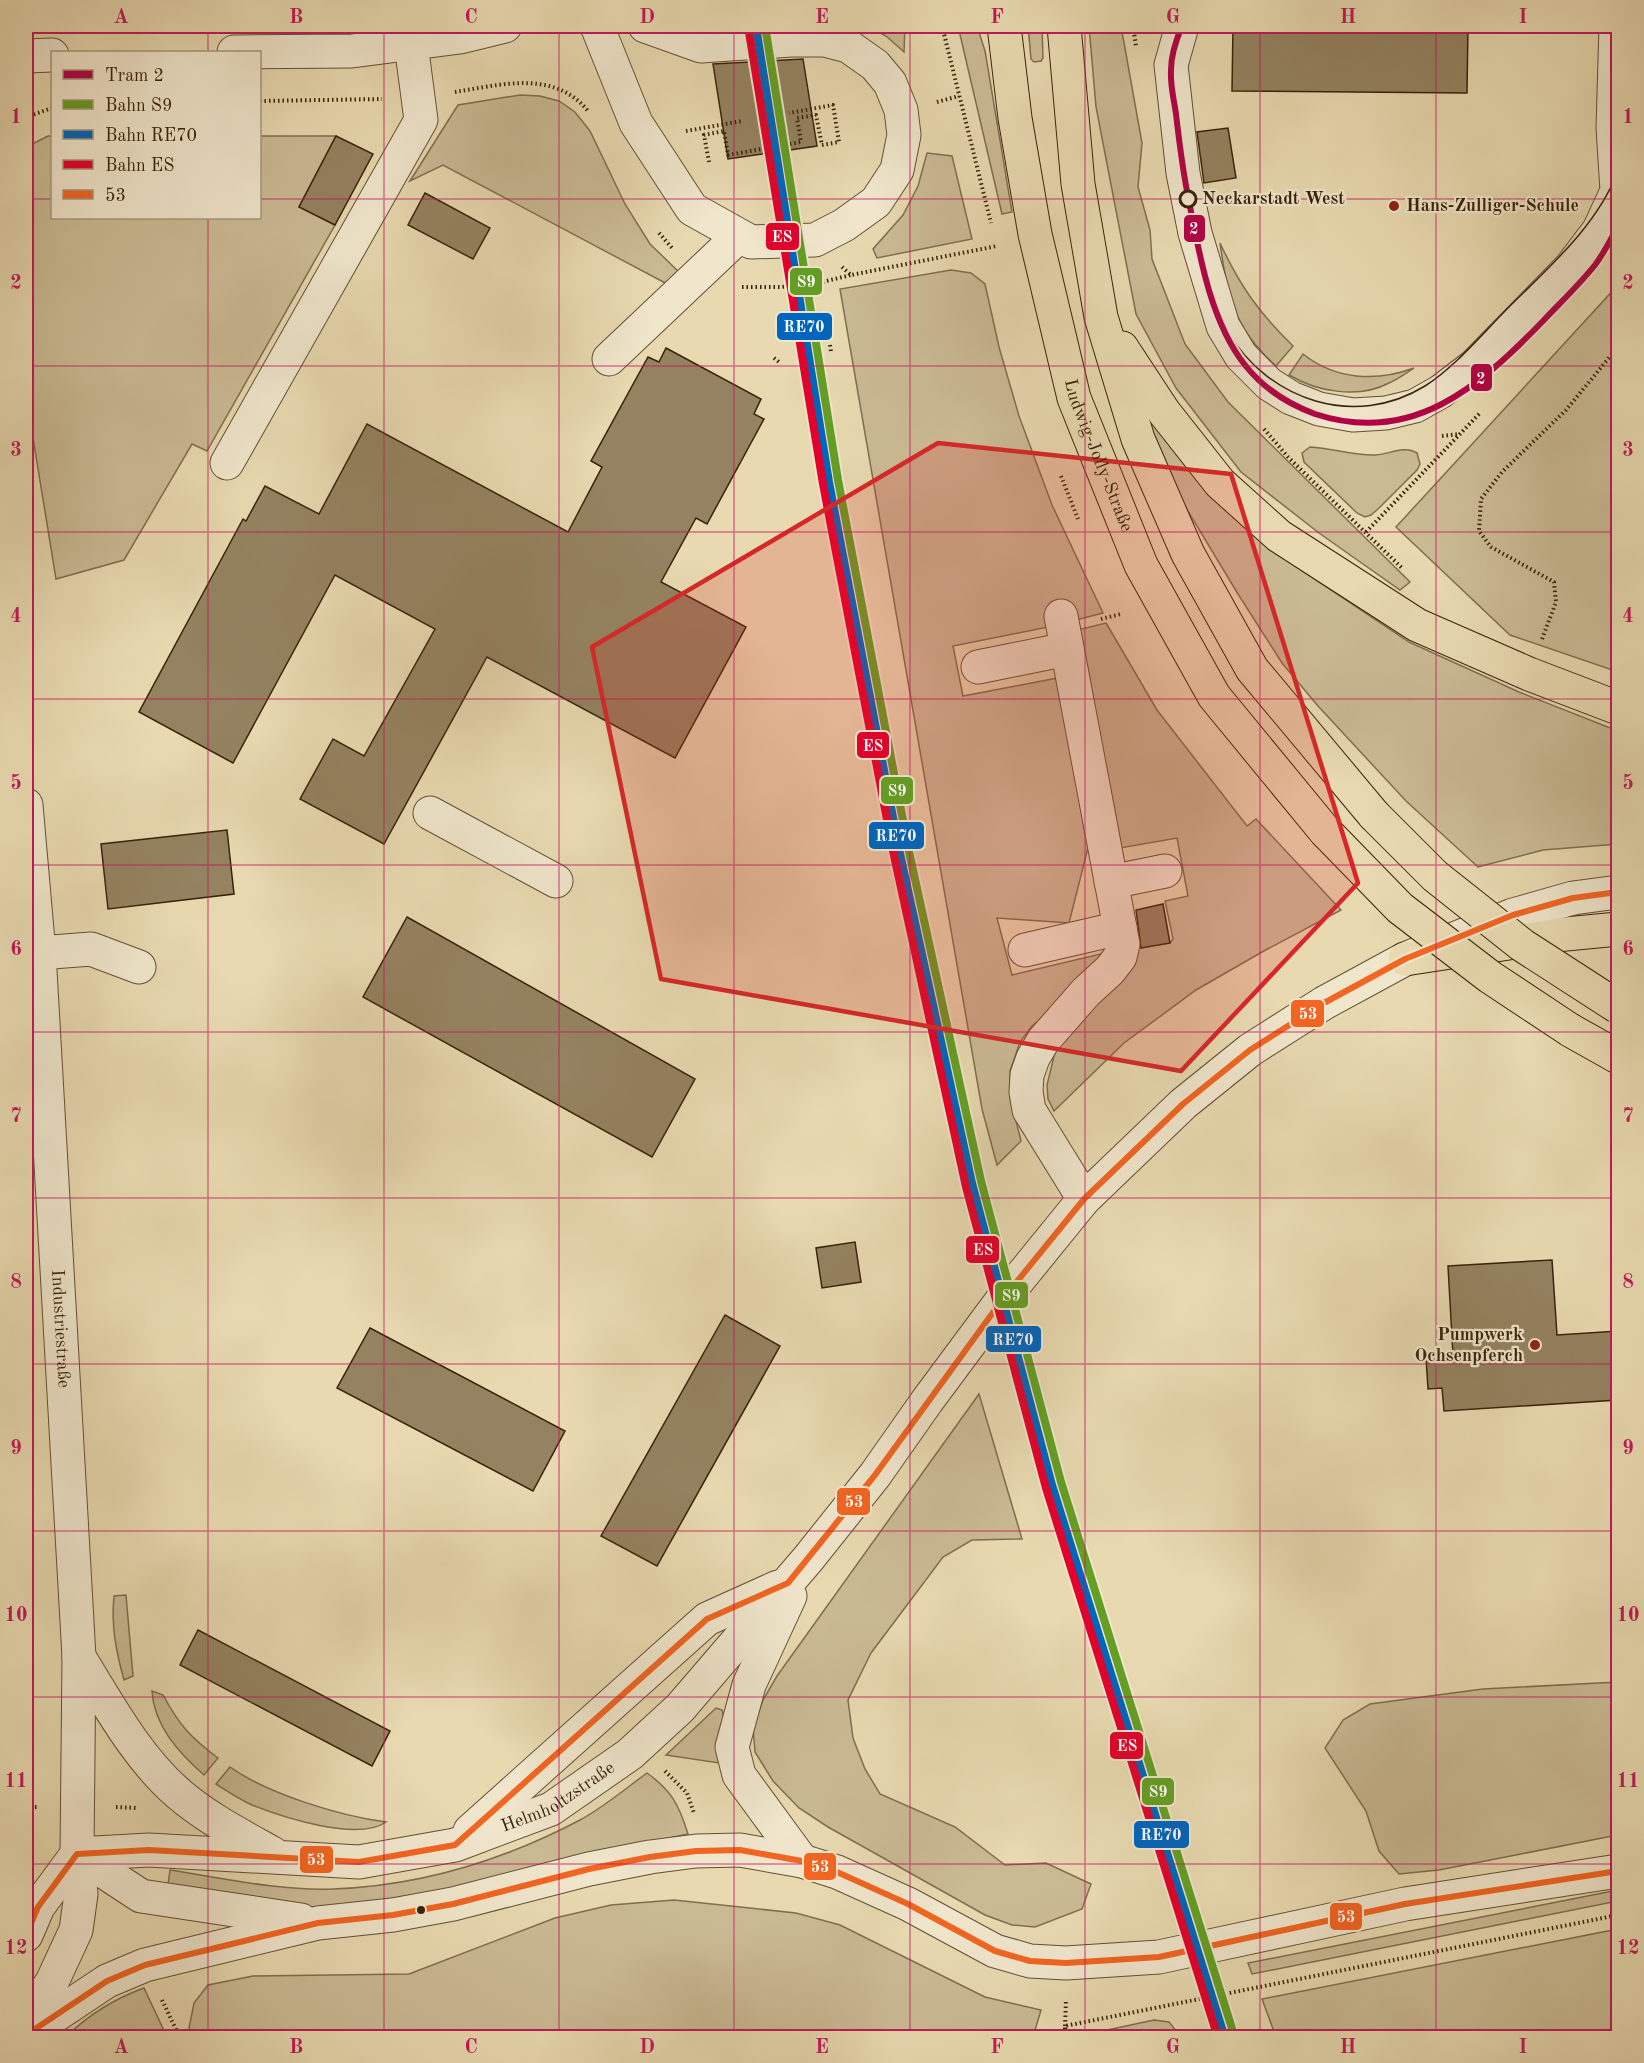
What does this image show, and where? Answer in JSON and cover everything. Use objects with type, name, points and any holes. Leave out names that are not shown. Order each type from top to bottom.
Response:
[{"type":"main road","name":"Ludwig-Jolly-Straße","points":[[1004,26],[1015,118],[1035,234],[1074,398],[1141,565],[1214,696],[1324,831],[1400,908],[1490,976],[1570,1030],[1618,1056]]},
{"type":"main road","points":[[1064,26],[1078,184],[1101,317],[1138,438],[1188,555],[1252,669],[1374,815],[1435,876],[1522,945],[1618,1007]]},
{"type":"main road","points":[[1101,317],[1164,412],[1220,483],[1279,536],[1417,625],[1529,674],[1618,708]]},
{"type":"main road","points":[[1405,959],[1618,928]]},
{"type":"street","points":[[261,52],[352,51],[460,37],[505,26]]},
{"type":"street","points":[[597,26],[636,123],[692,209],[751,242],[815,240],[844,225],[876,202],[897,170],[904,135],[901,110],[890,83],[875,65],[848,46],[825,40],[790,39],[701,46],[645,26]]},
{"type":"street","points":[[1182,26],[1171,65],[1183,173],[1195,233],[1223,326],[1241,356],[1269,384],[1291,398],[1319,409],[1353,415],[1386,413],[1415,406],[1440,392],[1474,366],[1571,267],[1599,230],[1617,191],[1617,28]]},
{"type":"street","points":[[227,462],[422,120],[411,44]]},
{"type":"street","points":[[26,56],[51,55]]},
{"type":"street","points":[[609,359],[739,236]]},
{"type":"street","points":[[1060,616],[1123,944],[1120,957],[1043,1041],[1033,1058],[1027,1076],[1026,1092],[1029,1110],[1084,1199]]},
{"type":"street","points":[[978,667],[1067,650]]},
{"type":"street","name":"Industriestraße","points":[[26,805],[39,953],[79,1658],[77,1854],[81,1894],[76,1930],[52,1982],[26,2021]]},
{"type":"street","points":[[430,813],[556,881]]},
{"type":"street","points":[[1111,882],[1165,871]]},
{"type":"street","name":"Helmholtzstraße","points":[[77,1854],[149,1850],[359,1862],[455,1845],[550,1809],[630,1754],[680,1708],[798,1571],[875,1474],[1002,1300],[1084,1199],[1183,1104],[1250,1050],[1324,1003],[1405,959],[1513,915],[1573,898],[1618,892]]},
{"type":"street","points":[[1025,951],[1120,928]]},
{"type":"street","points":[[39,953],[92,949],[139,967]]},
{"type":"street","points":[[455,1845],[707,1619],[798,1571]]},
{"type":"street","name":"Helmholtzstraße","points":[[798,1571],[749,1685],[732,1747],[739,1775],[802,1861]]},
{"type":"street","points":[[79,1658],[136,1743],[170,1785],[220,1824],[278,1857]]},
{"type":"street","points":[[26,2035],[107,1981],[145,1965],[318,1923],[393,1915],[453,1904],[589,1869],[696,1851],[740,1850],[802,1861],[837,1872],[908,1904],[995,1951],[1030,1961],[1066,1963],[1159,1957],[1405,1904],[1618,1871]]},
{"type":"street","points":[[26,1935],[38,1907],[77,1854],[141,1896],[318,1923]]},
{"type":"path","points":[[261,101],[418,98],[520,82],[542,83],[566,91],[591,115]]},
{"type":"path","points":[[709,158],[704,135],[724,131],[728,155],[801,142],[797,118],[816,115],[822,145],[840,142],[833,105],[789,112]]},
{"type":"path","points":[[26,119],[51,108]]},
{"type":"path","points":[[766,114],[771,147]]},
{"type":"path","points":[[684,139],[683,131],[742,121]]},
{"type":"path","points":[[655,227],[661,237],[691,267],[714,282],[738,287],[814,285],[850,275],[997,246]]},
{"type":"path","points":[[815,240],[850,275]]},
{"type":"path","points":[[830,345],[831,352]]},
{"type":"path","points":[[1529,674],[1556,602],[1554,582],[1491,547],[1479,531],[1481,499],[1502,472],[1566,410],[1618,347]]},
{"type":"path","points":[[774,358],[778,362]]},
{"type":"path","points":[[1105,617],[1121,614]]},
{"type":"path","points":[[664,1771],[687,1793],[697,1824]]},
{"type":"path","points":[[26,1807],[31,1807]]},
{"type":"path","points":[[1065,2037],[1065,2026],[1618,1915]]},
{"type":"path","points":[[158,1991],[180,2037]]},
{"type":"highlighted area","points":[[938,443],[1231,474],[1358,883],[1181,1071],[661,979],[592,647]]},
{"type":"shaded area","points":[[867,26],[905,26],[904,52],[886,36]]},
{"type":"shaded area","points":[[958,26],[977,26],[985,51],[1012,212],[1002,214]]},
{"type":"shaded area","points":[[1028,26],[1042,26],[1043,58],[1041,61],[1034,62],[1031,59]]},
{"type":"shaded area","points":[[1089,26],[1121,26],[1142,143],[1138,187],[1150,230],[1152,259],[1185,344],[1228,402],[1410,582],[1400,590],[1319,533],[1241,472],[1176,388],[1136,314],[1096,107]]},
{"type":"shaded area","points":[[520,95],[540,96],[559,101],[575,112],[590,131],[625,204],[650,244],[681,274],[669,285],[443,165],[410,181],[458,105]]},
{"type":"shaded area","points":[[51,136],[51,219],[261,219],[261,136],[336,136],[299,207],[335,225],[207,451],[192,444],[124,560],[56,579],[26,395],[26,147]]},
{"type":"shaded area","points":[[927,153],[952,156],[972,239],[877,258],[873,249],[903,215],[918,186]]},
{"type":"shaded area","points":[[1220,243],[1251,298],[1293,346],[1276,366],[1251,338],[1235,310],[1226,279]]},
{"type":"shaded area","points":[[951,270],[971,273],[985,284],[999,347],[1019,416],[1052,505],[1103,613],[1053,626],[953,646],[963,696],[1063,677],[1091,836],[1069,923],[997,918],[1012,975],[1113,951],[1032,1026],[1020,1042],[1010,1071],[1010,1097],[1021,1141],[997,1165],[982,1109],[840,289]]},
{"type":"shaded area","points":[[1618,285],[1618,672],[1510,635],[1396,527]]},
{"type":"shaded area","points":[[1303,354],[1329,369],[1357,376],[1371,377],[1414,368],[1396,380],[1377,388],[1352,392],[1338,391],[1312,386],[1289,375]]},
{"type":"shaded area","points":[[1150,416],[1213,493],[1295,566],[1409,642],[1519,692],[1618,731],[1618,844],[1543,850],[1478,867],[1406,801],[1318,706],[1282,663],[1165,473],[1141,417]]},
{"type":"shaded area","points":[[1310,447],[1368,455],[1407,450],[1417,453],[1420,464],[1417,470],[1378,509],[1365,517],[1357,513],[1304,462],[1302,453]]},
{"type":"shaded area","points":[[1106,623],[1157,710],[1247,826],[1256,819],[1341,910],[1196,990],[1124,1043],[1054,1111],[1048,1099],[1047,1085],[1055,1052],[1135,949],[1170,943],[1173,939],[1165,901],[1188,896],[1177,838],[1120,848],[1077,630]]},
{"type":"shaded area","points":[[979,1394],[1022,1539],[972,1540],[943,1557],[871,1653],[848,1700],[853,1738],[865,1769],[880,1794],[955,1827],[1005,1865],[1046,1863],[1091,1884],[1082,1909],[1035,1927],[1012,1925],[985,1915],[828,1827],[799,1808],[773,1781],[755,1752],[753,1727],[763,1700],[777,1676]]},
{"type":"shaded area","points":[[126,1595],[133,1676],[124,1680],[115,1638],[113,1607],[114,1596]]},
{"type":"shaded area","points":[[1618,1682],[1618,1835],[1439,1870],[1399,1874],[1379,1851],[1366,1811],[1325,1748],[1343,1720],[1370,1704],[1483,1689]]},
{"type":"shaded area","points":[[152,1691],[163,1695],[186,1730],[218,1758],[204,1775],[169,1738],[157,1716]]},
{"type":"shaded area","points":[[716,1708],[722,1710],[723,1714],[719,1763],[666,1755]]},
{"type":"shaded area","points":[[230,1767],[284,1795],[348,1815],[386,1822],[373,1828],[339,1829],[300,1821],[265,1810],[242,1800],[216,1784]]},
{"type":"shaded area","points":[[647,1773],[669,1793],[688,1834],[587,1855],[450,1891],[330,1908],[276,1905],[168,1885],[170,1870],[251,1883],[313,1889],[365,1887],[429,1876],[491,1859],[551,1834],[598,1809]]},
{"type":"shaded area","points":[[1618,1890],[1618,1901],[1252,1974],[1248,1963]]},
{"type":"shaded area","points":[[674,1900],[796,1913],[840,1925],[985,1997],[1041,2010],[1033,2037],[193,2038],[189,2028],[194,2003],[208,1985],[253,1976],[409,1974],[555,1918],[611,1905]]},
{"type":"shaded area","points":[[1618,1929],[1618,2037],[1276,2037],[1262,1999]]},
{"type":"shaded area","points":[[144,1988],[167,2037],[66,2037],[102,2008]]},
{"type":"shaded area","points":[[1154,2020],[1169,2022],[1178,2037],[1091,2037],[1098,2032]]},
{"type":"building","points":[[1233,26],[1468,26],[1467,93],[1232,91]]},
{"type":"building","points":[[803,59],[817,146],[728,159],[713,64]]},
{"type":"building","points":[[1228,128],[1236,178],[1204,183],[1197,132]]},
{"type":"building","points":[[336,136],[373,154],[335,225],[299,207]]},
{"type":"building","points":[[425,193],[490,228],[473,259],[408,225]]},
{"type":"building","points":[[666,348],[761,399],[754,414],[764,419],[707,524],[696,518],[661,582],[746,627],[675,758],[487,657],[384,844],[300,799],[333,739],[364,756],[435,629],[335,575],[233,763],[139,712],[243,519],[246,521],[265,486],[319,514],[367,424],[568,532],[602,467],[591,461],[648,357],[659,362]]},
{"type":"building","points":[[227,830],[234,894],[108,909],[101,844]]},
{"type":"building","points":[[1163,904],[1170,943],[1141,948],[1136,910]]},
{"type":"building","points":[[407,917],[695,1079],[652,1157],[363,997]]},
{"type":"building","points":[[855,1242],[861,1282],[822,1288],[816,1248]]},
{"type":"building","name":"Pumpwerk Ochsenpferch","points":[[1552,1260],[1557,1335],[1618,1331],[1618,1400],[1444,1411],[1442,1388],[1428,1389],[1426,1357],[1453,1356],[1448,1266]]},
{"type":"building","points":[[725,1315],[780,1346],[657,1566],[601,1536]]},
{"type":"building","points":[[370,1328],[565,1431],[533,1491],[337,1388]]},
{"type":"building","points":[[198,1630],[390,1731],[372,1766],[180,1665]]},
{"type":"tram line","name":"2","points":[[1182,26],[1172,58],[1172,87],[1191,213],[1214,305],[1222,327],[1245,365],[1277,394],[1305,410],[1350,422],[1383,422],[1413,416],[1441,404],[1468,388],[1494,368],[1543,321],[1595,265],[1618,226]]},
{"type":"tram line","points":[[1195,233],[1218,310],[1228,332],[1245,356],[1266,376],[1290,391],[1316,401],[1343,406],[1370,405],[1398,399],[1425,386],[1458,360],[1585,228],[1598,210],[1618,171]]},
{"type":"rail line","name":"ES","points":[[748,26],[823,484],[893,851],[966,1187],[1046,1488],[1217,2035]]},
{"type":"rail line","name":"S9","points":[[765,26],[838,480],[908,847],[981,1181],[1061,1482],[1235,2038]]},
{"type":"rail line","name":"RE70","points":[[756,27],[829,482],[899,849],[972,1183],[1052,1485],[1225,2038]]},
{"type":"transit line","name":"53","points":[[26,1935],[38,1907],[77,1854],[149,1850],[359,1862],[455,1845],[707,1619],[788,1583],[875,1475],[1002,1300],[1084,1199],[1183,1104],[1250,1050],[1324,1003],[1405,959],[1513,915],[1573,898],[1618,892]]},
{"type":"transit line","name":"53","points":[[26,2035],[107,1981],[145,1965],[318,1923],[393,1915],[453,1904],[589,1869],[696,1851],[740,1850],[802,1861],[837,1872],[908,1904],[995,1951],[1030,1961],[1066,1963],[1159,1957],[1405,1904],[1618,1871]]},
{"type":"place","name":"Neckarstadt West","points":[[1188,199]]},
{"type":"place","name":"Hans-Zulliger-Schule","points":[[1394,206]]},
{"type":"place","name":"Pumpwerk Ochsenpferch","points":[[1535,1345]]}]
